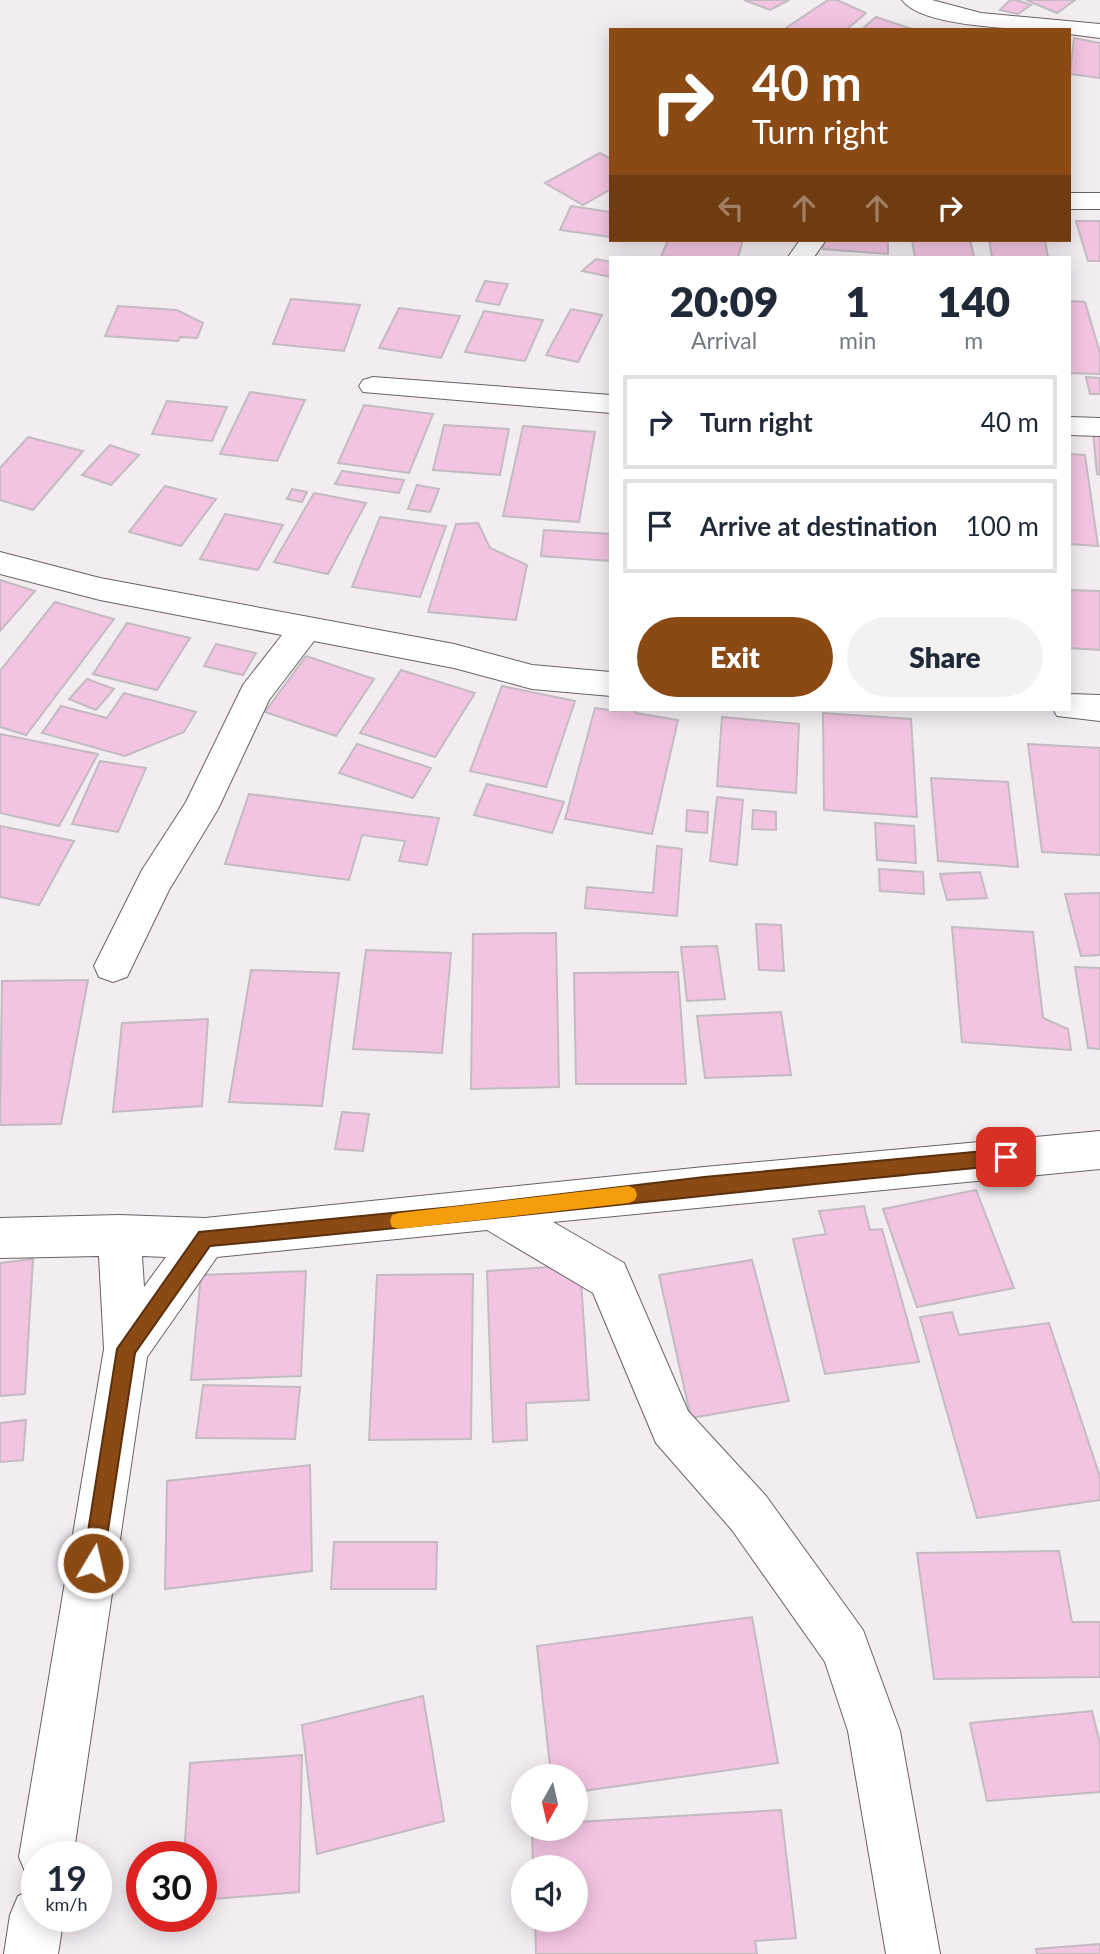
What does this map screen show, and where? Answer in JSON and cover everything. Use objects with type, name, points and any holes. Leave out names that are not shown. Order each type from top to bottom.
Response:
[{"type":"street","points":[[913,0],[939,10],[1004,25],[1063,24],[1100,31]]},
{"type":"street","points":[[1063,24],[1083,8]]},
{"type":"street","points":[[1071,201],[1100,201]]},
{"type":"street","points":[[373,386],[609,404]]},
{"type":"street","points":[[1071,426],[1100,427]]},
{"type":"street","points":[[0,563],[100,589],[454,656],[532,677],[609,684]]},
{"type":"street","points":[[113,966],[155,881],[200,810],[255,694],[305,629]]},
{"type":"street","points":[[1071,707],[1100,708]]},
{"type":"street","points":[[0,1238],[119,1235],[205,1238],[494,1211],[704,1185],[1100,1150]]},
{"type":"street","points":[[494,1211],[609,1278],[672,1427],[749,1513],[845,1648],[874,1731],[913,1954]]},
{"type":"street","points":[[49,1841],[127,1349],[119,1235]]},
{"type":"street","points":[[127,1349],[205,1238]]},
{"type":"street","points":[[30,1954],[34,1932]]},
{"type":"building","points":[[744,0],[789,0],[770,10]]},
{"type":"building","points":[[828,0],[837,0],[866,13],[848,28],[786,28]]},
{"type":"building","points":[[1010,0],[1031,5],[1018,14],[1000,10]]},
{"type":"building","points":[[1026,0],[1075,0],[1057,13]]},
{"type":"building","points":[[876,17],[909,28],[863,28]]},
{"type":"building","points":[[1074,38],[1100,43],[1100,78],[1071,74]]},
{"type":"building","points":[[600,153],[609,158],[609,190],[583,205],[545,183]]},
{"type":"building","points":[[571,206],[609,212],[609,237],[560,230]]},
{"type":"building","points":[[1076,221],[1100,221],[1100,261],[1088,261]]},
{"type":"building","points":[[667,242],[742,242],[738,256],[661,256]]},
{"type":"building","points":[[824,242],[888,242],[888,254],[823,249]]},
{"type":"building","points":[[912,242],[970,242],[974,256],[915,256]]},
{"type":"building","points":[[989,242],[1045,242],[1048,256],[992,256]]},
{"type":"building","points":[[596,259],[609,262],[609,277],[582,271]]},
{"type":"building","points":[[485,281],[508,284],[499,305],[476,301]]},
{"type":"building","points":[[291,299],[360,305],[344,351],[273,344]]},
{"type":"building","points":[[1071,301],[1085,302],[1100,353],[1100,374],[1071,373]]},
{"type":"building","points":[[118,306],[177,310],[203,323],[197,338],[180,337],[178,341],[105,336]]},
{"type":"building","points":[[399,308],[460,316],[441,358],[379,348]]},
{"type":"building","points":[[571,309],[602,315],[578,362],[546,355]]},
{"type":"building","points":[[484,311],[543,320],[525,361],[465,352]]},
{"type":"building","points":[[1086,377],[1100,378],[1100,394],[1090,394]]},
{"type":"building","points":[[250,392],[305,400],[277,461],[220,454]]},
{"type":"building","points":[[167,401],[227,407],[212,441],[152,434]]},
{"type":"building","points":[[364,405],[433,414],[409,473],[338,463]]},
{"type":"building","points":[[444,425],[509,429],[500,475],[433,470]]},
{"type":"building","points":[[523,426],[595,432],[579,522],[503,516]]},
{"type":"building","points":[[1093,432],[1100,432],[1100,475],[1097,474]]},
{"type":"building","points":[[28,437],[83,451],[33,510],[0,500],[0,468]]},
{"type":"building","points":[[110,445],[139,455],[111,485],[82,475]]},
{"type":"building","points":[[1071,454],[1085,455],[1098,546],[1071,544]]},
{"type":"building","points":[[342,471],[404,480],[399,493],[335,484]]},
{"type":"building","points":[[417,485],[439,489],[430,512],[408,509]]},
{"type":"building","points":[[165,486],[216,499],[181,546],[129,532]]},
{"type":"building","points":[[292,489],[307,492],[302,502],[287,499]]},
{"type":"building","points":[[314,493],[366,503],[328,574],[274,562]]},
{"type":"building","points":[[225,514],[283,525],[258,570],[200,559]]},
{"type":"building","points":[[380,517],[446,526],[420,597],[352,587]]},
{"type":"building","points":[[478,523],[490,548],[527,565],[516,620],[428,612],[456,524]]},
{"type":"building","points":[[544,530],[609,534],[609,561],[541,556]]},
{"type":"building","points":[[0,580],[35,591],[0,631]]},
{"type":"building","points":[[1071,590],[1100,591],[1100,650],[1071,648]]},
{"type":"building","points":[[55,602],[114,619],[26,735],[0,727],[0,671]]},
{"type":"building","points":[[127,623],[190,638],[157,690],[93,674]]},
{"type":"building","points":[[216,644],[256,653],[243,675],[204,666]]},
{"type":"building","points":[[306,656],[374,679],[336,736],[265,712]]},
{"type":"building","points":[[401,670],[475,693],[435,757],[360,733]]},
{"type":"building","points":[[87,679],[114,689],[96,710],[69,699]]},
{"type":"building","points":[[502,686],[575,701],[546,787],[470,771]]},
{"type":"building","points":[[124,693],[196,712],[184,732],[125,756],[42,733],[61,706],[107,718]]},
{"type":"building","points":[[595,708],[635,711],[678,720],[652,834],[565,819]]},
{"type":"building","points":[[823,713],[911,719],[917,817],[824,810]]},
{"type":"building","points":[[722,717],[799,724],[796,793],[717,786]]},
{"type":"building","points":[[0,734],[98,754],[59,826],[0,813]]},
{"type":"building","points":[[357,744],[431,768],[413,798],[339,773]]},
{"type":"building","points":[[1028,744],[1100,748],[1100,855],[1042,852]]},
{"type":"building","points":[[100,761],[146,768],[118,832],[72,824]]},
{"type":"building","points":[[931,778],[1008,782],[1018,867],[938,861]]},
{"type":"building","points":[[487,784],[564,802],[552,833],[474,815]]},
{"type":"building","points":[[249,794],[439,818],[427,865],[399,861],[405,841],[362,835],[349,880],[225,864]]},
{"type":"building","points":[[717,797],[743,800],[737,865],[710,861]]},
{"type":"building","points":[[687,810],[708,812],[707,833],[686,831]]},
{"type":"building","points":[[753,810],[776,812],[776,830],[752,829]]},
{"type":"building","points":[[875,823],[914,826],[916,863],[877,860]]},
{"type":"building","points":[[0,826],[74,841],[39,905],[0,897]]},
{"type":"building","points":[[657,846],[682,849],[677,916],[585,908],[587,887],[653,893]]},
{"type":"building","points":[[879,869],[923,872],[924,894],[880,891]]},
{"type":"building","points":[[980,872],[987,898],[947,900],[940,874]]},
{"type":"building","points":[[1100,893],[1100,955],[1081,956],[1065,894]]},
{"type":"building","points":[[756,924],[781,925],[784,971],[759,970]]},
{"type":"building","points":[[952,927],[1033,932],[1043,1018],[1068,1029],[1071,1050],[962,1042]]},
{"type":"building","points":[[556,933],[559,1087],[471,1089],[473,934]]},
{"type":"building","points":[[717,946],[725,999],[687,1001],[681,947]]},
{"type":"building","points":[[366,950],[451,953],[442,1053],[353,1049]]},
{"type":"building","points":[[1075,967],[1100,968],[1100,1049],[1088,1048]]},
{"type":"building","points":[[251,970],[339,973],[322,1106],[229,1102]]},
{"type":"building","points":[[678,972],[686,1084],[576,1084],[574,973]]},
{"type":"building","points":[[88,980],[61,1124],[0,1125],[2,981]]},
{"type":"building","points":[[781,1012],[791,1075],[705,1078],[697,1016]]},
{"type":"building","points":[[208,1019],[202,1106],[113,1112],[122,1023]]},
{"type":"building","points":[[342,1112],[369,1114],[363,1151],[335,1149]]},
{"type":"building","points":[[976,1190],[1014,1288],[917,1307],[883,1209]]},
{"type":"building","points":[[864,1206],[870,1230],[882,1229],[919,1362],[825,1374],[793,1239],[826,1234],[819,1211]]},
{"type":"building","points":[[33,1259],[25,1394],[0,1396],[0,1263]]},
{"type":"building","points":[[752,1260],[789,1401],[691,1418],[659,1275]]},
{"type":"building","points":[[580,1265],[589,1400],[526,1403],[527,1440],[493,1442],[487,1271]]},
{"type":"building","points":[[306,1271],[301,1376],[191,1380],[201,1275]]},
{"type":"building","points":[[473,1274],[471,1439],[369,1440],[377,1275]]},
{"type":"building","points":[[952,1312],[959,1335],[1049,1323],[1100,1477],[1100,1500],[977,1518],[920,1317]]},
{"type":"building","points":[[203,1385],[300,1387],[295,1439],[196,1438]]},
{"type":"building","points":[[26,1420],[23,1460],[0,1462],[0,1423]]},
{"type":"building","points":[[310,1465],[312,1571],[165,1589],[167,1481]]},
{"type":"building","points":[[334,1542],[437,1542],[436,1589],[331,1589]]},
{"type":"building","points":[[1059,1551],[1072,1622],[1100,1622],[1100,1677],[934,1679],[917,1553]]},
{"type":"building","points":[[752,1617],[778,1763],[588,1790],[588,1764],[550,1764],[537,1646]]},
{"type":"building","points":[[423,1696],[444,1821],[317,1854],[302,1725]]},
{"type":"building","points":[[1092,1711],[1100,1744],[1100,1792],[987,1801],[970,1723]]},
{"type":"building","points":[[302,1755],[299,1892],[217,1899],[217,1841],[185,1841],[190,1763]]},
{"type":"building","points":[[781,1810],[796,1938],[755,1941],[757,1954],[536,1954],[535,1932],[588,1932],[588,1855],[533,1855],[532,1841],[588,1841],[588,1821]]},
{"type":"building","points":[[1100,1944],[1100,1954],[1037,1954],[1036,1949]]},
{"type":"slow traffic","points":[[399,1221],[629,1195]]},
{"type":"route","points":[[93,1563],[127,1349],[205,1238],[453,1216],[704,1185],[1006,1157]]}]
